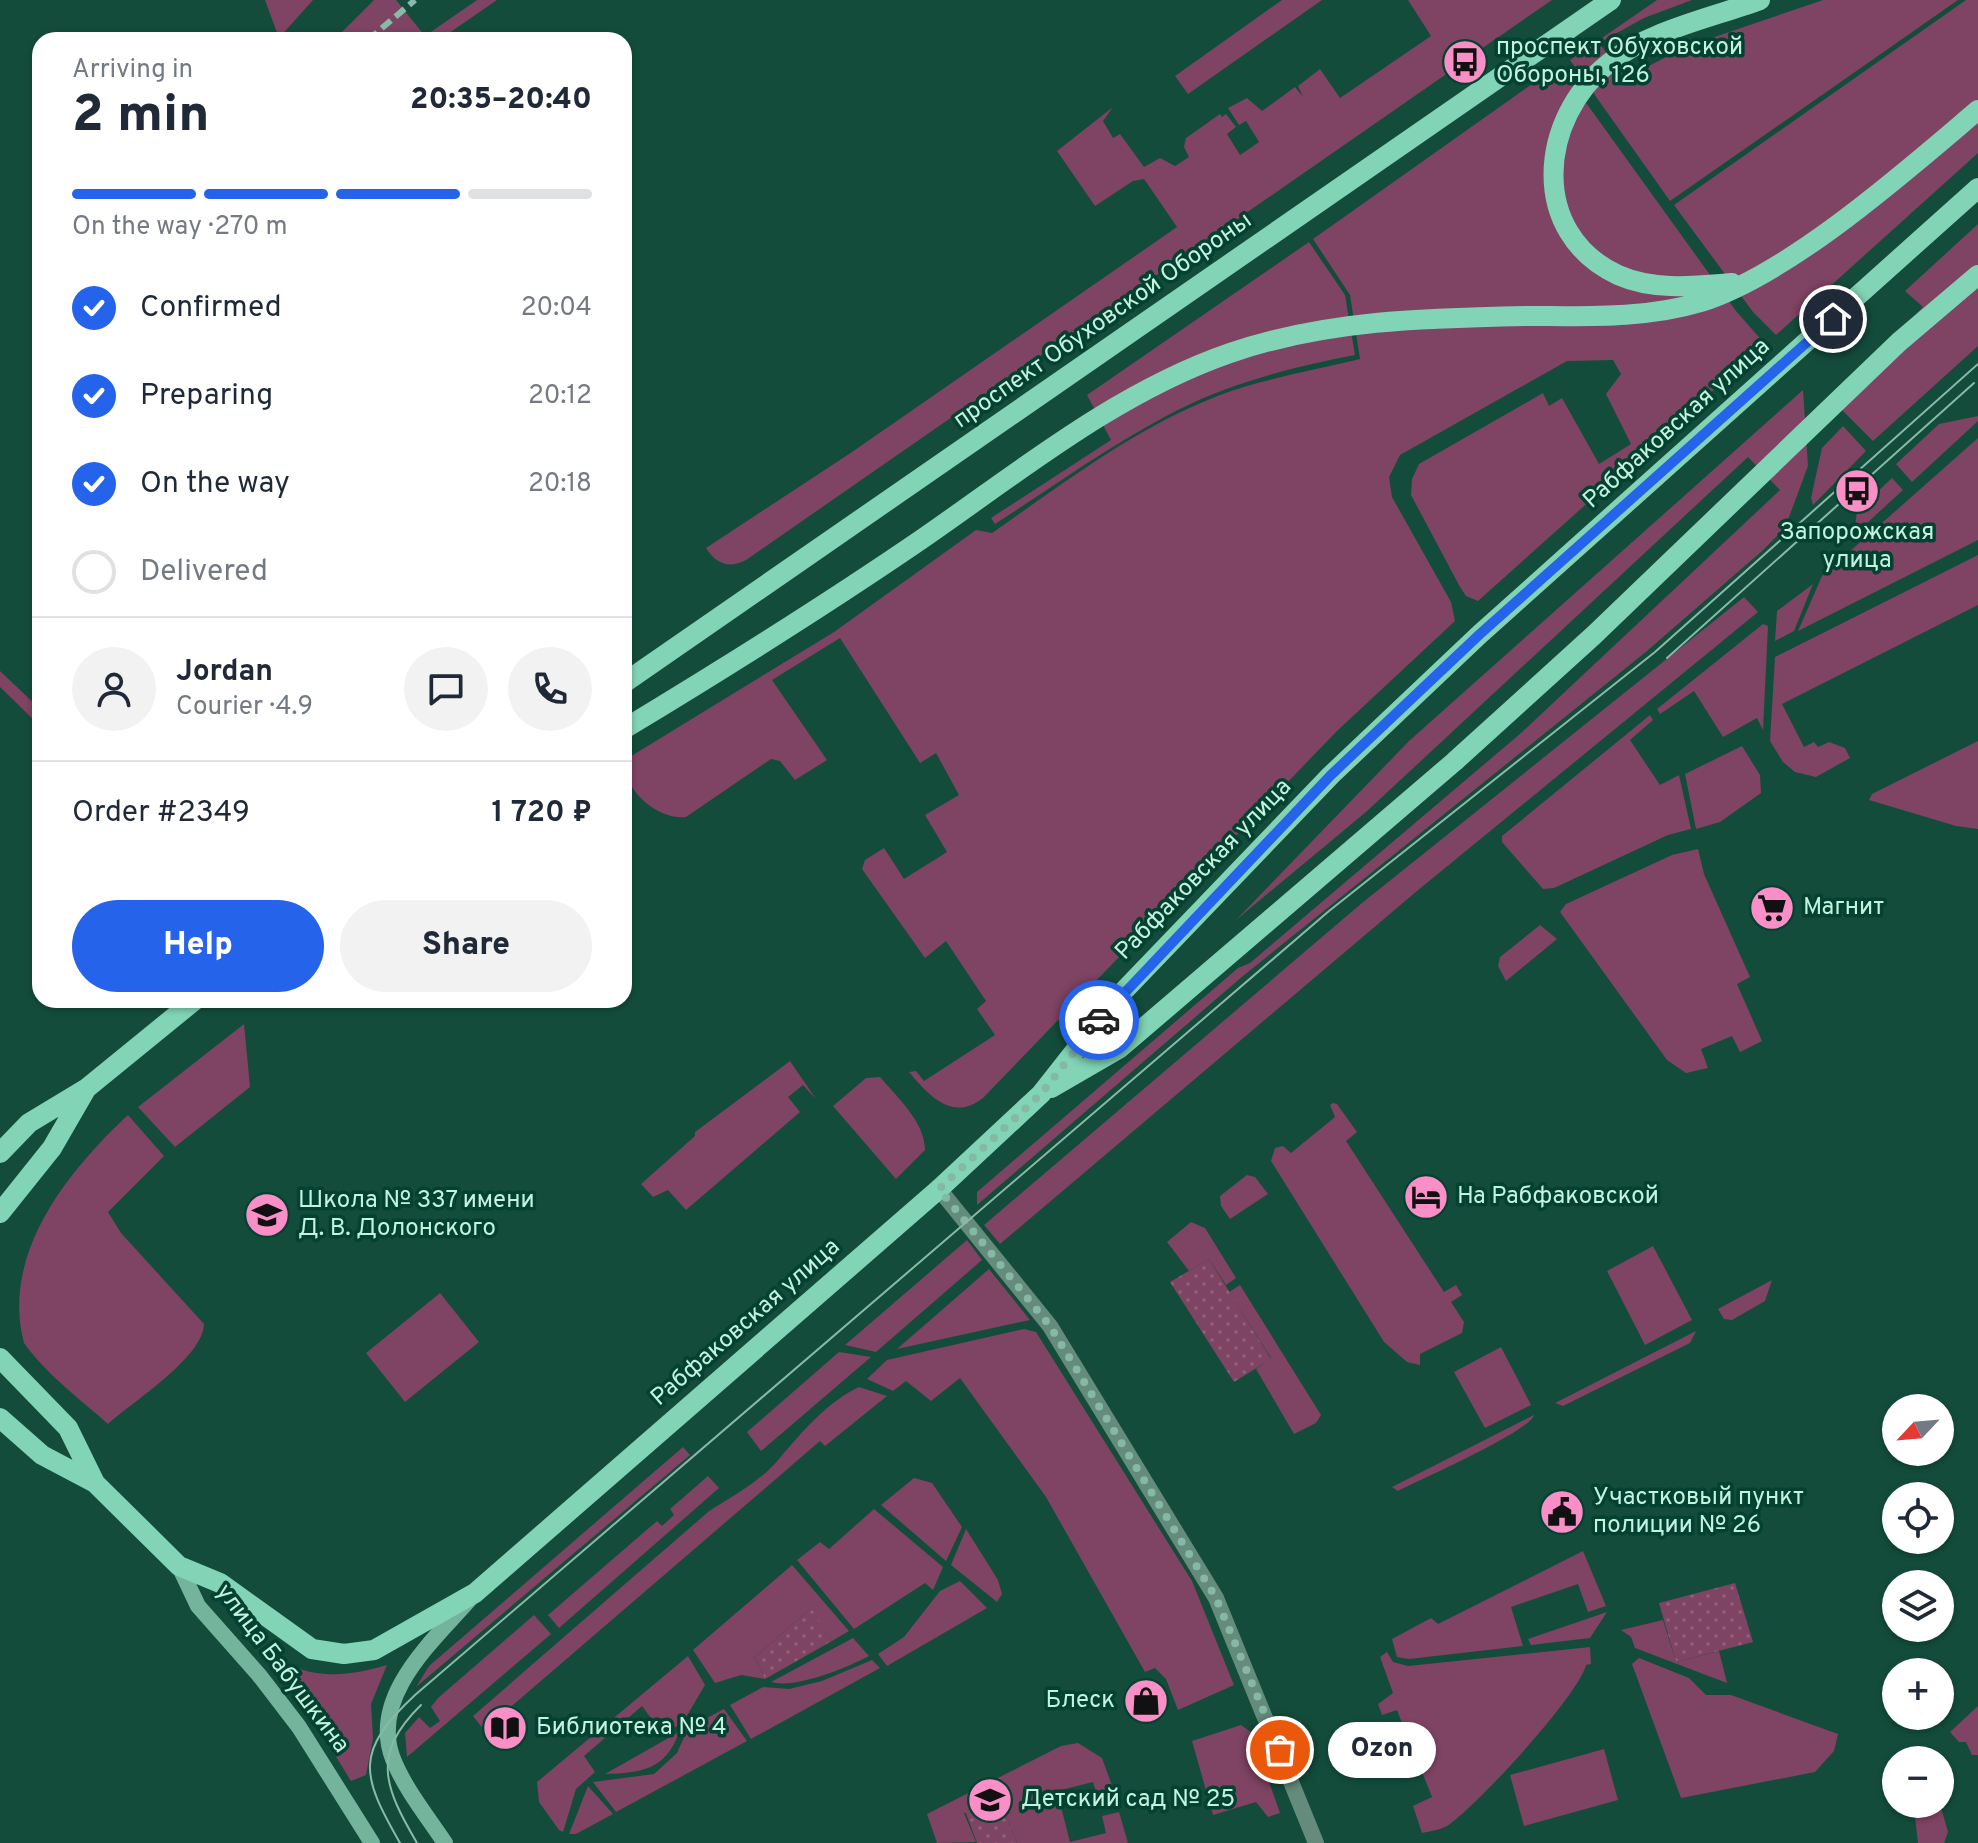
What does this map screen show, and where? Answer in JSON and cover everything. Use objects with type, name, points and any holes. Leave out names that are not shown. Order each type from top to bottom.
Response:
[{"type":"main road","name":"проспект Обуховской Обороны","points":[[632,677],[1611,0]]},
{"type":"main road","points":[[1749,281],[1683,288],[1619,275],[1595,260],[1574,238],[1552,185],[1552,162],[1564,116],[1580,91],[1607,64],[1647,41],[1760,0]]},
{"type":"main road","points":[[632,724],[819,610],[1082,429],[1150,388],[1227,354],[1316,330],[1387,320],[1661,311],[1703,301],[1749,281],[1786,259],[1865,202],[1978,110]]},
{"type":"main road","name":"Рабфаковская улица","points":[[424,1652],[475,1593],[939,1189],[1041,1094],[1115,1000],[1331,775],[1480,634],[1978,188]]},
{"type":"main road","points":[[1041,1094],[1120,1048],[1454,762],[1594,635],[1899,342],[1978,275]]},
{"type":"main road","points":[[0,1153],[29,1123],[87,1088],[185,1008]]},
{"type":"main road","points":[[0,1213],[52,1148],[87,1088]]},
{"type":"main road","name":"улица Бабушкина","points":[[0,1358],[68,1428],[95,1483]]},
{"type":"main road","name":"улица Бабушкина","points":[[0,1418],[42,1455],[95,1483],[179,1566],[198,1606],[259,1675],[299,1727],[372,1843]]},
{"type":"main road","name":"улица Бабушкина","points":[[179,1566],[220,1583],[312,1649],[344,1654],[386,1645]]},
{"type":"main road","name":"Рабфаковская улица","points":[[386,1645],[475,1593]]},
{"type":"main road","name":"улица Бабушкина","points":[[424,1652],[393,1701],[389,1734],[394,1759],[408,1787],[445,1843]]},
{"type":"street","points":[[939,1189],[1050,1326],[1216,1598],[1316,1843]]},
{"type":"shaded area","points":[[265,0],[313,0],[284,32],[277,32]]},
{"type":"shaded area","points":[[374,0],[396,0],[422,32],[342,32]]},
{"type":"shaded area","points":[[477,0],[497,0],[451,32],[431,32]]},
{"type":"shaded area","points":[[1282,0],[1322,0],[1188,94],[1175,76]]},
{"type":"shaded area","points":[[1408,0],[1552,0],[1471,56],[1469,53],[1453,64],[1455,68],[746,560],[723,563],[706,548],[852,452],[1177,227],[1144,179],[1133,181],[1095,206],[1057,151],[1113,107],[1103,121],[1113,138],[1120,134],[1144,167],[1160,158],[1175,166],[1189,157],[1184,147],[1186,138],[1220,114],[1222,117],[1226,114],[1236,127],[1227,134],[1240,155],[1259,142],[1246,121],[1239,125],[1228,108],[1247,98],[1262,111],[1295,87],[1303,97],[1298,86],[1320,69],[1340,98],[1431,36]]},
{"type":"shaded area","points":[[1657,0],[1692,0],[1644,18],[1599,43],[1625,78],[1688,46],[1823,0],[1958,0],[1670,201],[1570,60]]},
{"type":"shaded area","points":[[1966,0],[1978,0],[1978,153],[1776,335],[1753,312],[1674,205]]},
{"type":"shaded area","points":[[1556,67],[1561,68],[1736,311],[1765,344],[1478,601],[1466,596],[1460,587],[1411,495],[1412,479],[1419,464],[1543,393],[1549,406],[1562,398],[1599,464],[1631,444],[1606,394],[1621,374],[1613,360],[1567,361],[1400,455],[1389,477],[1392,497],[1451,602],[1455,621],[1337,731],[983,1098],[962,1107],[942,1103],[909,1072],[916,1071],[924,1081],[995,1035],[977,1009],[986,1001],[946,941],[925,958],[862,869],[865,860],[884,848],[904,879],[947,852],[925,815],[959,795],[936,753],[920,763],[840,638],[772,680],[827,760],[795,780],[780,761],[771,759],[686,817],[676,817],[653,808],[635,791],[632,786],[632,756],[834,632],[976,530],[992,533],[1146,430],[1212,398],[1247,386],[1360,359],[1350,295],[1313,239]]},
{"type":"shaded area","points":[[1978,224],[1978,346],[1873,441],[1830,398],[1923,307],[1905,291]]},
{"type":"shaded area","points":[[1309,242],[1345,295],[1355,355],[1276,373],[1201,399],[1121,442],[995,524],[991,518],[1111,440],[1087,395]]},
{"type":"shaded area","points":[[1803,390],[1808,466],[1785,528],[1762,551],[1647,651],[1243,976],[977,1205],[977,1192],[1238,968],[1250,963],[1521,733],[1780,490],[1748,457],[1366,812],[1236,920],[1409,741]]},
{"type":"shaded area","points":[[1978,416],[1978,421],[1912,482],[1896,464],[1939,424]]},
{"type":"shaded area","points":[[1843,426],[1866,451],[1813,505],[1811,498],[1822,448]]},
{"type":"shaded area","points":[[1978,438],[1978,540],[1798,631],[1822,576]]},
{"type":"shaded area","points":[[1892,478],[1903,490],[1854,535],[1857,511]]},
{"type":"shaded area","points":[[1978,555],[1978,605],[1782,704],[1804,747],[1814,742],[1818,747],[1829,742],[1845,748],[1850,758],[1816,777],[1795,772],[1783,762],[1770,741],[1775,657]]},
{"type":"shaded area","points":[[1813,584],[1794,631],[1775,641],[1777,611]]},
{"type":"shaded area","points":[[1744,597],[1758,612],[1417,891],[1000,1244],[984,1225],[1362,903]]},
{"type":"shaded area","points":[[1763,624],[1768,626],[1763,730],[1757,718],[1723,737],[1694,691],[1660,714],[1657,709]]},
{"type":"shaded area","points":[[0,671],[32,701],[32,718],[0,687]]},
{"type":"shaded area","points":[[1650,715],[1653,720],[1630,740],[1660,785],[1679,775],[1691,829],[1668,835],[1554,888],[1543,889],[1502,842],[1502,836]]},
{"type":"shaded area","points":[[1978,741],[1978,829],[1956,826],[1869,800],[1872,794]]},
{"type":"shaded area","points":[[1742,746],[1760,775],[1761,793],[1720,822],[1696,829],[1685,774]]},
{"type":"shaded area","points":[[1698,849],[1704,874],[1750,977],[1737,984],[1762,1041],[1740,1052],[1732,1036],[1701,1049],[1708,1068],[1686,1073],[1667,1060],[1560,912],[1566,904],[1672,855]]},
{"type":"shaded area","points":[[1540,925],[1557,939],[1506,981],[1498,966],[1500,957]]},
{"type":"shaded area","points":[[244,1024],[250,1087],[175,1147],[138,1107]]},
{"type":"shaded area","points":[[790,1061],[816,1099],[803,1085],[788,1097],[800,1112],[686,1210],[668,1190],[653,1197],[641,1184],[695,1136],[695,1132]]},
{"type":"shaded area","points":[[880,1077],[909,1110],[924,1140],[925,1150],[896,1179],[833,1106],[866,1078]]},
{"type":"shaded area","points":[[1337,1104],[1357,1132],[1346,1141],[1444,1292],[1456,1285],[1462,1295],[1451,1302],[1464,1322],[1462,1333],[1420,1354],[1420,1365],[1407,1362],[1384,1342],[1271,1161],[1275,1148],[1283,1146],[1291,1153],[1335,1117],[1330,1105]]},
{"type":"shaded area","points":[[128,1115],[164,1156],[108,1212],[121,1233],[204,1324],[201,1337],[180,1365],[108,1424],[42,1365],[24,1343],[19,1310],[22,1277],[31,1246],[45,1216],[84,1161]]},
{"type":"shaded area","points":[[1247,1175],[1255,1177],[1268,1194],[1230,1219],[1221,1206],[1220,1196]]},
{"type":"shaded area","points":[[1191,1222],[1205,1228],[1236,1278],[1226,1285],[1209,1259],[1189,1271],[1167,1242]]},
{"type":"shaded area","points":[[967,1240],[982,1260],[876,1352],[845,1345]]},
{"type":"shaded area","points":[[1653,1246],[1692,1320],[1645,1345],[1607,1271]]},
{"type":"shaded area","points":[[1209,1259],[1271,1359],[1234,1382],[1170,1282]]},
{"type":"shaded area","points":[[989,1269],[1030,1320],[897,1349]]},
{"type":"shaded area","points":[[1772,1280],[1765,1301],[1732,1320],[1724,1319],[1718,1309]]},
{"type":"shaded area","points":[[1240,1285],[1321,1415],[1316,1423],[1294,1434],[1256,1369],[1271,1358],[1229,1292]]},
{"type":"shaded area","points":[[440,1293],[479,1342],[405,1402],[366,1353]]},
{"type":"shaded area","points":[[1024,1329],[1036,1332],[1192,1581],[1234,1685],[1178,1710],[1166,1679],[1155,1668],[1145,1672],[1046,1497],[960,1378],[931,1401],[906,1381],[893,1391],[867,1379],[887,1360]]},
{"type":"shaded area","points":[[1696,1331],[1690,1343],[1563,1406],[1555,1403]]},
{"type":"shaded area","points":[[1501,1347],[1531,1405],[1485,1428],[1454,1372]]},
{"type":"shaded area","points":[[839,1352],[871,1357],[761,1451],[747,1432]]},
{"type":"shaded area","points":[[859,1387],[887,1396],[825,1446],[820,1441],[484,1730],[473,1716],[708,1512],[763,1475],[825,1410]]},
{"type":"shaded area","points":[[1534,1415],[1515,1432],[1473,1455],[1398,1491],[1392,1487]]},
{"type":"shaded area","points":[[683,1447],[690,1455],[416,1687],[429,1666]]},
{"type":"shaded area","points":[[708,1476],[719,1488],[559,1628],[548,1615],[657,1521],[662,1526],[674,1515],[670,1509]]},
{"type":"shaded area","points":[[914,1478],[932,1483],[962,1527],[946,1561],[881,1505]]},
{"type":"shaded area","points":[[874,1509],[943,1567],[933,1590],[925,1583],[854,1629],[797,1560],[820,1542],[829,1549]]},
{"type":"shaded area","points":[[966,1529],[998,1580],[1002,1594],[997,1602],[951,1565]]},
{"type":"shaded area","points":[[1583,1551],[1606,1606],[1588,1612],[1578,1584],[1511,1607],[1523,1646],[1409,1659],[1397,1657],[1392,1639],[1431,1618],[1438,1624]]},
{"type":"shaded area","points":[[792,1565],[849,1631],[832,1641],[810,1609],[755,1657],[765,1679],[741,1675],[715,1683],[693,1650]]},
{"type":"shaded area","points":[[960,1581],[987,1608],[887,1666],[878,1654],[904,1637],[940,1591]]},
{"type":"shaded area","points":[[1735,1583],[1753,1642],[1676,1662],[1659,1603]]},
{"type":"shaded area","points":[[811,1608],[832,1641],[765,1679],[755,1657]]},
{"type":"shaded area","points":[[1607,1612],[1590,1638],[1531,1645],[1528,1639]]},
{"type":"shaded area","points":[[534,1615],[551,1634],[407,1757],[405,1733],[419,1717],[430,1728],[440,1721],[431,1707],[438,1698]]},
{"type":"shaded area","points":[[1663,1620],[1676,1662],[1719,1651],[1727,1683],[1635,1648],[1631,1637],[1621,1630]]},
{"type":"shaded area","points":[[853,1638],[869,1656],[807,1680],[771,1682]]},
{"type":"shaded area","points":[[1590,1647],[1591,1664],[1586,1665],[1565,1700],[1524,1750],[1461,1815],[1444,1827],[1422,1833],[1413,1806],[1432,1797],[1418,1762],[1401,1768],[1397,1755],[1412,1749],[1397,1710],[1382,1715],[1378,1704],[1393,1693],[1380,1657],[1387,1652],[1393,1662],[1408,1666]]},
{"type":"shaded area","points":[[268,1653],[297,1668],[326,1674],[387,1665],[371,1704],[373,1738],[366,1775],[351,1781],[311,1716],[264,1654]]},
{"type":"shaded area","points":[[688,1656],[705,1685],[682,1724],[662,1733],[642,1706],[584,1756],[595,1772],[576,1789],[563,1832],[559,1830],[539,1802],[537,1782]]},
{"type":"shaded area","points":[[1639,1658],[1689,1678],[1706,1695],[1731,1695],[1838,1734],[1834,1751],[1815,1772],[1681,1798],[1632,1664]]},
{"type":"shaded area","points":[[872,1660],[880,1668],[751,1739],[730,1705],[763,1687],[789,1689],[822,1681]]},
{"type":"shaded area","points":[[1978,1706],[1978,1755],[1972,1755],[1966,1742],[1959,1742],[1950,1732]]},
{"type":"shaded area","points":[[724,1709],[747,1741],[616,1812],[593,1782],[654,1774],[677,1753],[688,1728]]},
{"type":"shaded area","points":[[1241,1725],[1252,1733],[1280,1813],[1268,1817],[1256,1802],[1213,1815],[1192,1741]]},
{"type":"shaded area","points":[[679,1732],[667,1754],[651,1767],[605,1774]]},
{"type":"shaded area","points":[[1078,1743],[1102,1758],[1114,1791],[1097,1795],[1093,1782],[1057,1791],[1070,1842],[1106,1833],[1102,1816],[1119,1812],[1128,1843],[1017,1843],[998,1796],[964,1813],[976,1842],[937,1843],[927,1814],[1061,1746]]},
{"type":"shaded area","points":[[1604,1749],[1618,1800],[1524,1826],[1510,1775]]},
{"type":"shaded area","points":[[588,1786],[613,1814],[576,1834],[569,1834]]},
{"type":"shaded area","points":[[998,1796],[1017,1843],[977,1843],[964,1808]]},
{"type":"shaded area","points":[[1915,1818],[1944,1818],[1948,1832],[1944,1843],[1918,1843]]},
{"type":"tram line","points":[[400,1843],[377,1799],[370,1765],[381,1733],[415,1695],[1329,911],[1655,652],[1978,364]]},
{"type":"tram line","points":[[1667,658],[1974,383]]},
{"type":"tram line","points":[[417,1843],[397,1805],[388,1772],[394,1740],[421,1705]]},
{"type":"railway","points":[[377,32],[415,0]]},
{"type":"way so far","points":[[1099,1020],[1041,1094],[939,1189],[1050,1326],[1216,1598],[1280,1750]]},
{"type":"place","name":"проспект Обуховской Обороны, 126","points":[[1465,62]]},
{"type":"place","name":"Запорожская улица","points":[[1857,491]]},
{"type":"place","name":"Магнит","points":[[1772,908]]},
{"type":"place","name":"На Рабфаковской","points":[[1426,1197]]},
{"type":"place","name":"Школа № 337 имени Д. В. Долонского","points":[[267,1215]]},
{"type":"place","name":"Участковый пункт полиции № 26","points":[[1562,1512]]},
{"type":"place","name":"Блеск","points":[[1146,1701]]},
{"type":"place","name":"Библиотека № 4","points":[[505,1728]]},
{"type":"place","name":"Ozon","points":[[1280,1750]]},
{"type":"place","name":"Детский сад № 25","points":[[990,1800]]},
{"type":"route","points":[[1099,1020],[1331,775],[1480,634],[1833,319]]}]
